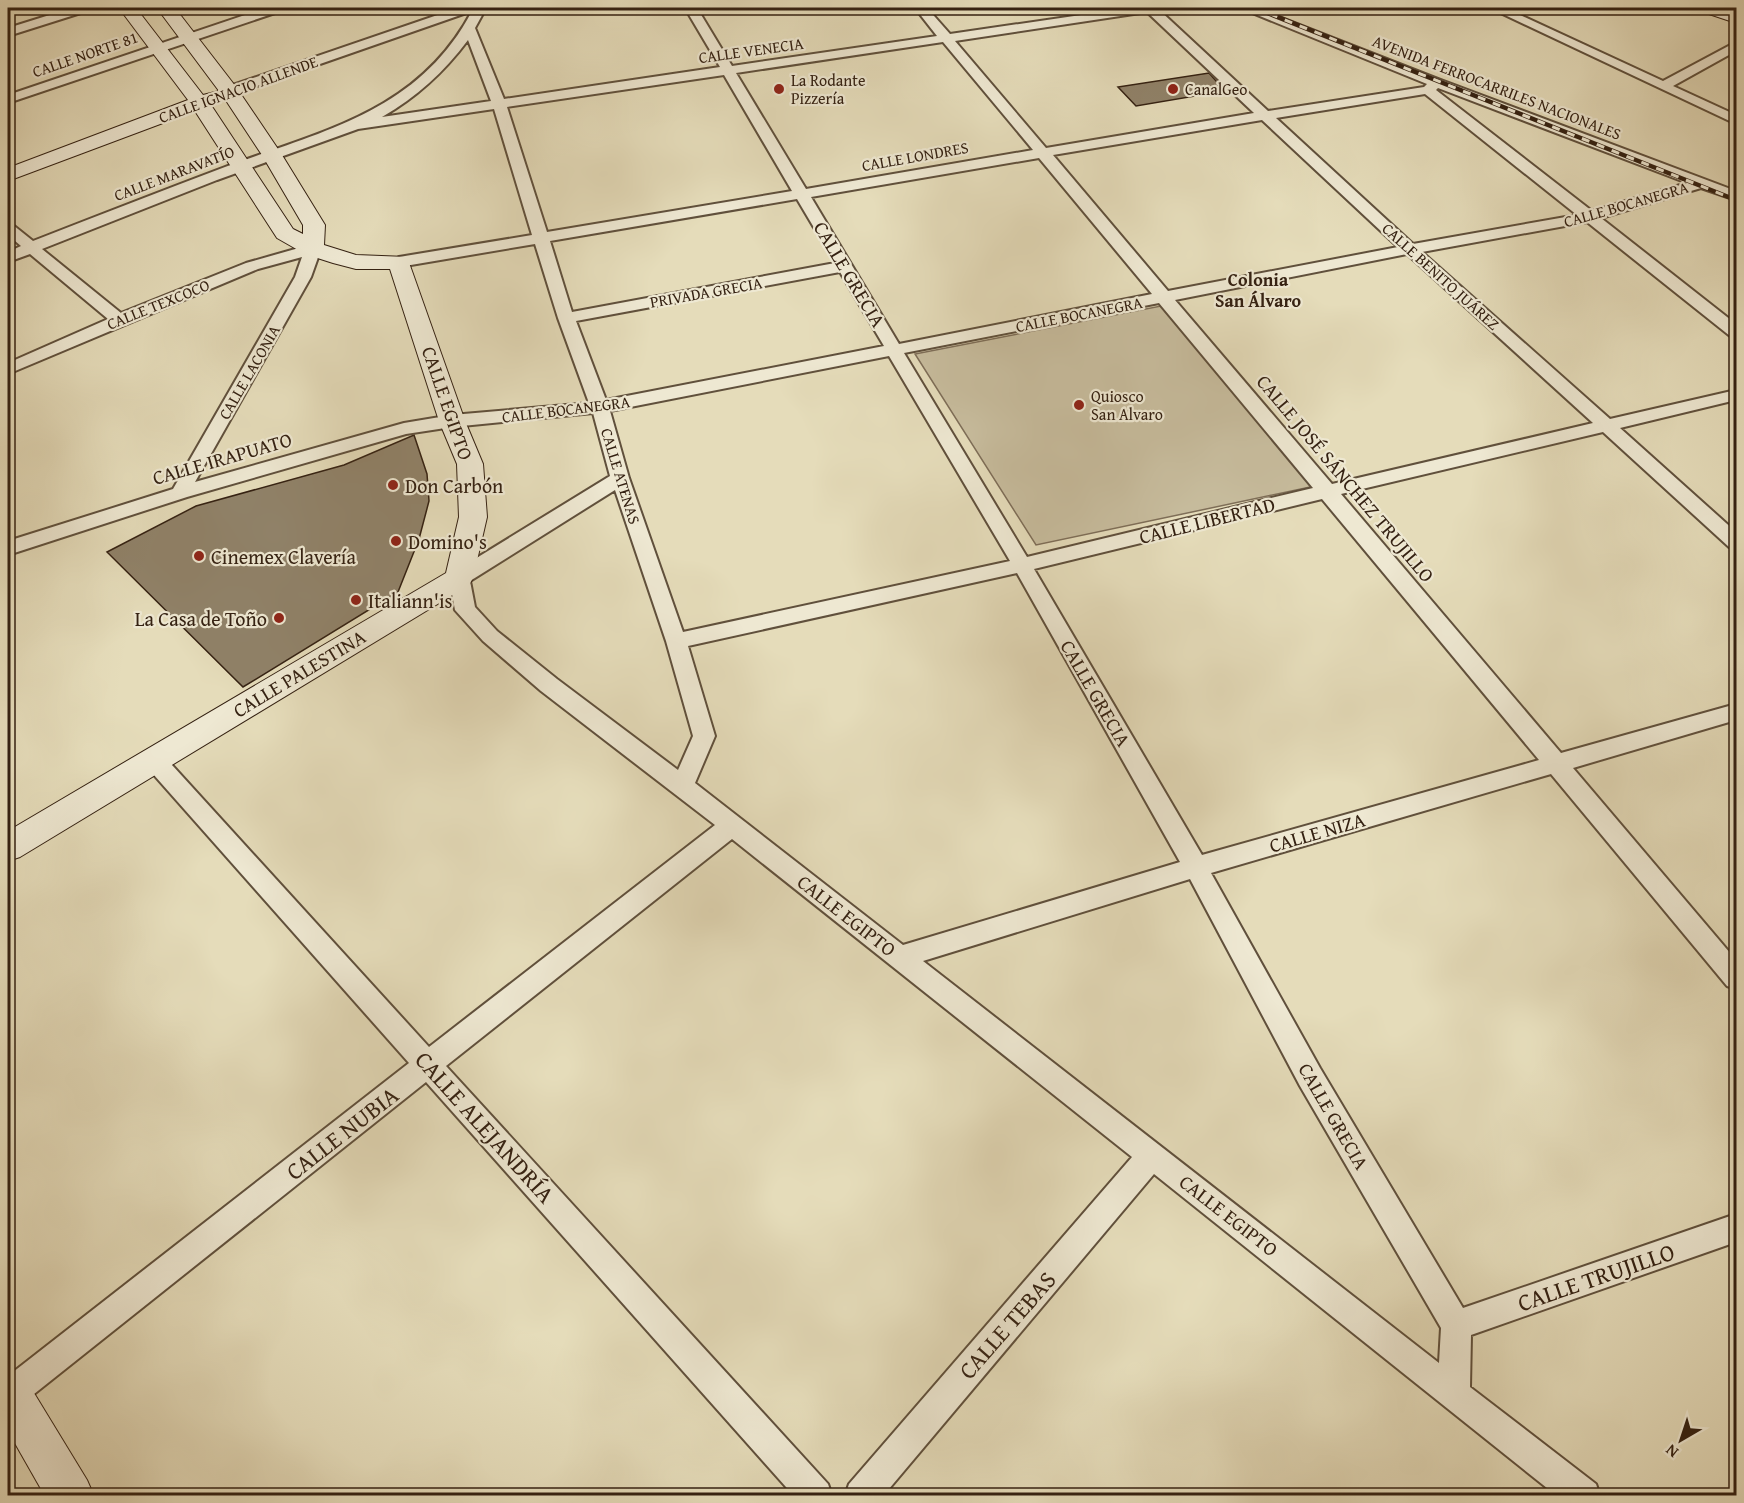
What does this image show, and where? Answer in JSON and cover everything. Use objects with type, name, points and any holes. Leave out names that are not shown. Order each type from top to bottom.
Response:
[{"type":"street","points":[[8,32],[83,8]]},
{"type":"street","points":[[127,8],[199,102],[285,233],[313,249],[356,262],[399,262]]},
{"type":"street","points":[[166,8],[273,155],[314,225],[313,249]]},
{"type":"street","name":"CALLE NORTE 81","points":[[8,99],[277,8]]},
{"type":"street","name":"CALLE IGNACIO ALLENDE","points":[[8,176],[199,102],[469,8]]},
{"type":"street","points":[[355,125],[394,104],[444,61],[470,30],[480,8]]},
{"type":"street","name":"CALLE GRECIA","points":[[691,8],[1022,565],[1196,867],[1310,1077],[1456,1325]]},
{"type":"street","name":"CALLE JOSÉ SÁNCHEZ TRUJILLO","points":[[921,8],[1737,978]]},
{"type":"street","name":"CALLE VENECIA","points":[[355,125],[1150,8]]},
{"type":"street","name":"CALLE BENITO JUÁREZ","points":[[1150,8],[1410,249],[1737,542]]},
{"type":"street","name":"AVENIDA FERROCARRILES NACIONALES","points":[[1246,8],[1432,86],[1737,196]]},
{"type":"street","points":[[1496,8],[1737,120]]},
{"type":"street","points":[[1709,8],[1737,18]]},
{"type":"street","name":"CALLE ATENAS","points":[[470,30],[499,104],[566,318],[600,408],[620,478],[676,640],[704,736],[682,786]]},
{"type":"street","points":[[1663,86],[1737,46]]},
{"type":"street","points":[[1432,86],[1589,218],[1737,332]]},
{"type":"street","name":"CALLE LONDRES","points":[[399,262],[1432,86]]},
{"type":"street","name":"CALLE MARAVATÍO","points":[[8,257],[240,166],[355,125]]},
{"type":"street","name":"CALLE BOCANEGRA","points":[[452,421],[600,408],[1410,249],[1589,218],[1702,183]]},
{"type":"street","points":[[8,228],[118,320]]},
{"type":"street","name":"CALLE TEXCOCO","points":[[8,369],[118,320],[252,266],[313,249]]},
{"type":"street","name":"CALLE LACONIA","points":[[180,493],[303,277],[313,249]]},
{"type":"street","name":"CALLE EGIPTO","points":[[399,262],[452,421],[470,464],[473,517],[459,578],[465,610],[490,636],[549,685],[732,825],[1584,1496]]},
{"type":"street","name":"PRIVADA GRECIA","points":[[566,318],[846,266]]},
{"type":"street","name":"CALLE LIBERTAD","points":[[676,640],[1022,565],[1328,490],[1737,395]]},
{"type":"street","name":"CALLE IRAPUATO","points":[[8,548],[180,493],[404,429],[452,421]]},
{"type":"street","name":"CALLE PALESTINA","points":[[8,847],[459,578],[620,478]]},
{"type":"street","name":"CALLE NIZA","points":[[900,957],[1196,867],[1737,712]]},
{"type":"street","name":"CALLE ALEJANDRÍA","points":[[154,760],[816,1496]]},
{"type":"street","name":"CALLE NUBIA","points":[[8,1393],[732,825]]},
{"type":"street","name":"CALLE TEBAS","points":[[861,1496],[1152,1155]]},
{"type":"street","name":"CALLE TRUJILLO","points":[[1456,1325],[1737,1228]]},
{"type":"street","points":[[1454,1393],[1456,1325]]},
{"type":"street","points":[[8,1393],[70,1496]]},
{"type":"shaded area","points":[[1161,306],[1315,486],[1036,545],[915,354]]},
{"type":"building","name":"CanalGeo","points":[[1209,73],[1217,82],[1219,92],[1136,106],[1118,87]]},
{"type":"building","points":[[414,435],[427,474],[429,501],[419,539],[398,592],[243,687],[107,552],[196,506],[344,465]]},
{"type":"railway","points":[[1255,8],[1736,200]]},
{"type":"place","name":"La Rodante Pizzería","points":[[779,89]]},
{"type":"place","name":"CanalGeo","points":[[1173,89]]},
{"type":"place","name":"Quiosco San Alvaro","points":[[1079,405]]},
{"type":"place","name":"Don Carbón","points":[[393,485]]},
{"type":"place","name":"Domino's","points":[[396,541]]},
{"type":"place","name":"Cinemex Clavería","points":[[199,556]]},
{"type":"place","name":"Italiann'is","points":[[356,600]]},
{"type":"place","name":"La Casa de Toño","points":[[279,618]]},
{"type":"district","name":"Colonia San Álvaro","points":[[1258,289]]}]
